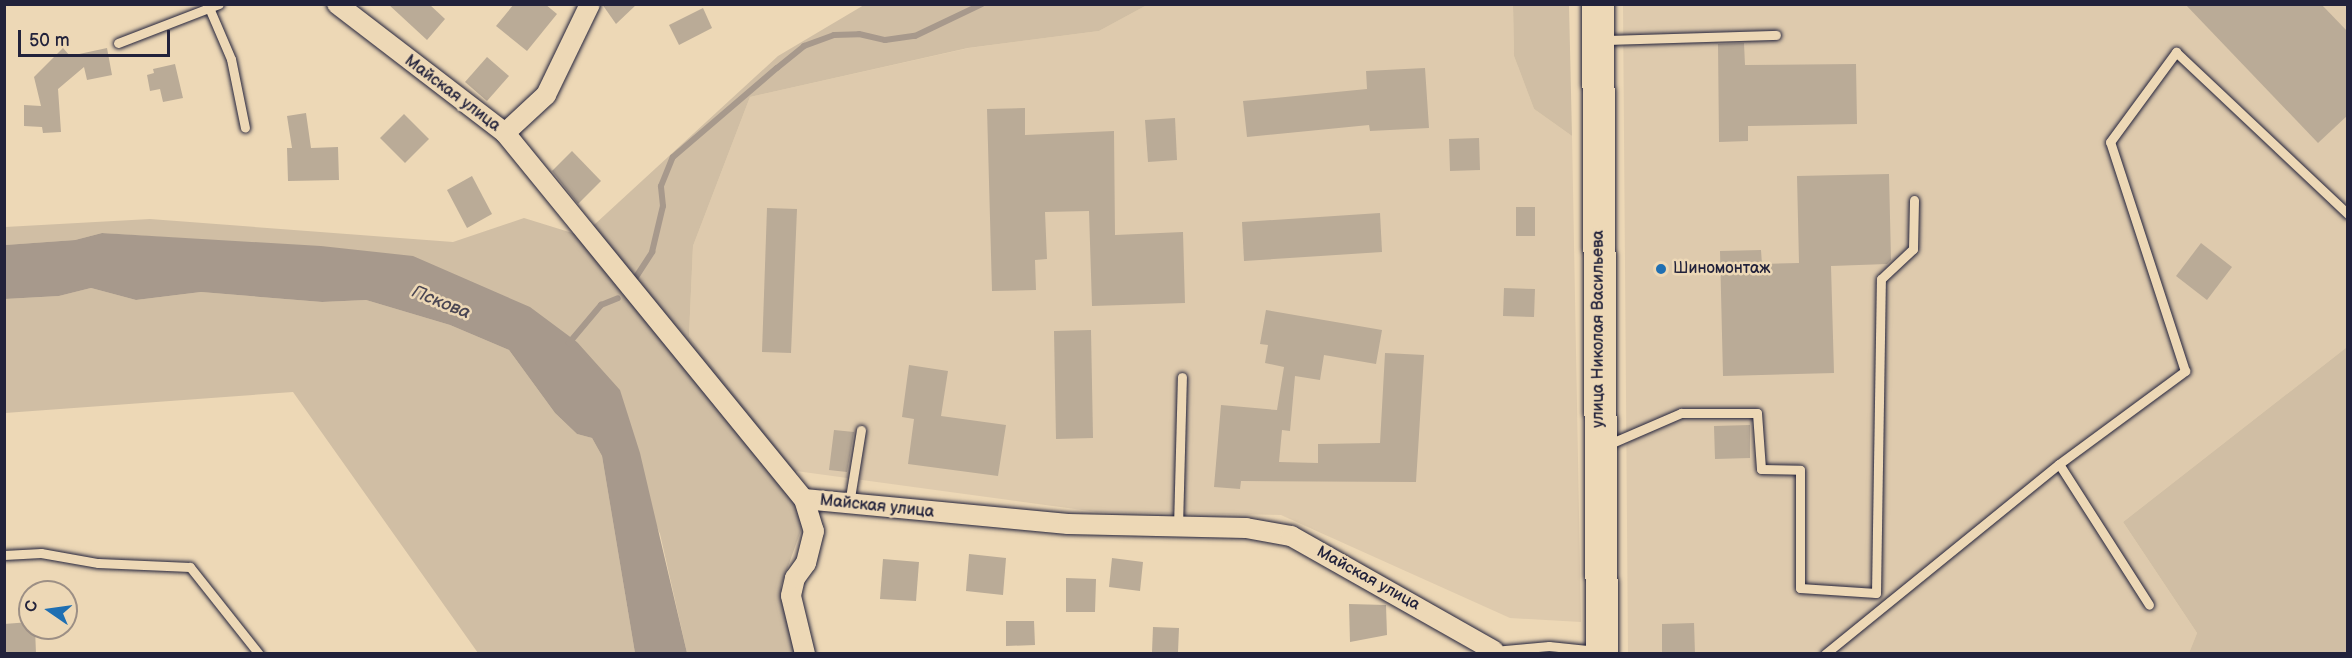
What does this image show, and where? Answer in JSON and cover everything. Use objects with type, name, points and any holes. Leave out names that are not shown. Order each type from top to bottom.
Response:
[{"type":"main road","name":"улица Николая Васильева","points":[[1598,4],[1602,653]]},
{"type":"street","name":"Майская улица","points":[[337,4],[505,133],[804,499],[849,506],[1068,525],[1246,528],[1291,536],[1495,652]]},
{"type":"street","points":[[505,133],[546,95],[590,4]]},
{"type":"street","points":[[804,499],[814,531],[806,563],[795,578],[791,596],[805,654]]},
{"type":"lane","points":[[118,43],[214,7],[231,59],[245,128]]},
{"type":"lane","points":[[1598,40],[1776,35]]},
{"type":"lane","points":[[1825,654],[2059,464],[2185,370],[2110,142],[2176,52],[2348,214]]},
{"type":"lane","points":[[1599,449],[1681,413],[1757,413],[1761,469],[1800,470],[1800,588],[1876,593],[1881,279],[1913,249],[1914,200]]},
{"type":"lane","points":[[1178,527],[1182,377]]},
{"type":"lane","points":[[849,506],[861,430]]},
{"type":"lane","points":[[2059,464],[2149,605]]},
{"type":"lane","points":[[4,555],[41,553],[98,563],[190,567],[259,654]]},
{"type":"lane","points":[[1495,652],[1549,646],[1602,653]]},
{"type":"shaded area","points":[[864,5],[1147,5],[1099,31],[968,48],[750,97],[693,246],[689,336],[796,471],[805,519],[781,586],[797,653],[687,653],[660,534],[577,342],[205,240],[102,233],[75,240],[5,245],[5,227],[150,219],[453,242],[524,218],[582,236],[778,56]]},
{"type":"shaded area","points":[[1147,5],[1513,5],[1514,56],[1534,109],[1572,136],[1581,622],[1510,618],[1281,515],[1097,512],[796,471],[689,336],[693,246],[750,97],[969,48],[1099,31]]},
{"type":"shaded area","points":[[1513,5],[1569,5],[1572,136],[1534,109],[1514,56]]},
{"type":"shaded area","points":[[1623,5],[2347,5],[2347,347],[2123,522],[2197,633],[2189,653],[1628,653]]},
{"type":"shaded area","points":[[91,288],[136,300],[201,292],[322,302],[366,300],[450,325],[509,350],[555,413],[577,434],[592,438],[602,456],[635,653],[478,653],[293,392],[5,413],[5,299],[59,296]]},
{"type":"shaded area","points":[[2347,347],[2347,653],[2189,653],[2197,633],[2123,522]]},
{"type":"water","name":"Пскова","points":[[102,233],[321,246],[413,256],[530,307],[577,342],[620,390],[640,453],[687,653],[635,653],[602,456],[592,438],[577,434],[555,413],[509,350],[450,325],[366,300],[322,302],[201,292],[136,300],[91,288],[59,296],[5,299],[5,245],[75,240]]},
{"type":"building","points":[[388,4],[429,4],[445,19],[427,40]]},
{"type":"building","points":[[514,4],[545,4],[557,14],[527,51],[496,26]]},
{"type":"building","points":[[602,4],[637,4],[616,24]]},
{"type":"building","points":[[2185,4],[2321,4],[2348,32],[2348,115],[2318,143]]},
{"type":"building","points":[[703,8],[712,28],[679,45],[669,25]]},
{"type":"building","points":[[1744,43],[1745,65],[1856,64],[1857,124],[1748,126],[1748,141],[1719,142],[1718,44]]},
{"type":"building","points":[[63,48],[70,56],[107,48],[112,75],[87,80],[84,67],[58,89],[61,132],[43,133],[42,127],[24,126],[24,105],[41,106],[34,77]]},
{"type":"building","points":[[487,57],[509,76],[487,101],[465,82]]},
{"type":"building","points":[[175,64],[183,98],[163,102],[160,89],[150,91],[147,75],[154,73],[153,69]]},
{"type":"building","points":[[1425,68],[1429,128],[1370,131],[1369,125],[1247,137],[1243,101],[1367,89],[1366,71]]},
{"type":"building","points":[[1025,108],[1025,135],[1114,131],[1115,235],[1183,232],[1185,303],[1092,306],[1089,211],[1045,212],[1047,259],[1035,260],[1036,290],[992,291],[987,109]]},
{"type":"building","points":[[306,113],[311,148],[338,147],[339,180],[288,181],[287,148],[292,148],[287,116]]},
{"type":"building","points":[[404,114],[429,139],[405,163],[380,138]]},
{"type":"building","points":[[1175,118],[1177,160],[1148,162],[1145,120]]},
{"type":"building","points":[[1479,138],[1480,170],[1450,171],[1449,139]]},
{"type":"building","points":[[572,151],[601,181],[578,204],[552,171]]},
{"type":"building","points":[[1889,174],[1891,260],[1887,264],[1831,266],[1834,373],[1723,376],[1720,251],[1761,250],[1762,264],[1799,263],[1797,176]]},
{"type":"building","points":[[472,176],[492,214],[467,228],[447,190]]},
{"type":"building","points":[[1516,207],[1535,207],[1535,236],[1516,236]]},
{"type":"building","points":[[767,208],[797,209],[791,353],[762,352]]},
{"type":"building","points":[[1380,213],[1382,252],[1244,261],[1242,222]]},
{"type":"building","points":[[2201,243],[2232,267],[2207,300],[2176,276]]},
{"type":"building","points":[[1504,288],[1535,289],[1534,317],[1503,316]]},
{"type":"building","points":[[1266,310],[1382,330],[1376,364],[1324,355],[1320,380],[1295,376],[1290,431],[1282,430],[1279,462],[1318,463],[1318,444],[1380,443],[1385,353],[1424,355],[1416,482],[1241,481],[1240,489],[1214,487],[1221,405],[1277,410],[1284,367],[1265,363],[1268,345],[1260,344]]},
{"type":"building","points":[[1091,330],[1093,438],[1056,439],[1054,331]]},
{"type":"building","points":[[909,365],[948,371],[941,416],[1006,425],[998,476],[908,464],[914,419],[902,417]]},
{"type":"building","points":[[1750,425],[1750,458],[1715,459],[1714,426]]},
{"type":"building","points":[[834,430],[854,432],[847,472],[829,470]]},
{"type":"building","points":[[969,554],[1006,558],[1003,595],[966,591]]},
{"type":"building","points":[[1112,558],[1143,562],[1140,591],[1109,587]]},
{"type":"building","points":[[883,559],[919,562],[916,601],[880,599]]},
{"type":"building","points":[[1066,578],[1096,579],[1095,612],[1066,612]]},
{"type":"building","points":[[1349,604],[1386,605],[1387,635],[1350,642]]},
{"type":"building","points":[[1006,621],[1034,621],[1035,645],[1006,646]]},
{"type":"building","points":[[18,623],[18,640],[35,640],[36,654],[4,654],[4,624]]},
{"type":"building","points":[[1694,623],[1695,654],[1662,654],[1662,624]]},
{"type":"building","points":[[1153,627],[1179,628],[1178,652],[1152,652]]},
{"type":"waterway","points":[[636,277],[652,252],[663,206],[661,186],[673,157],[804,46],[834,35],[859,34],[885,40],[915,36],[982,4]]},
{"type":"waterway","points":[[569,343],[601,305],[618,298]]},
{"type":"place","name":"Шиномонтаж","points":[[1661,269]]}]
